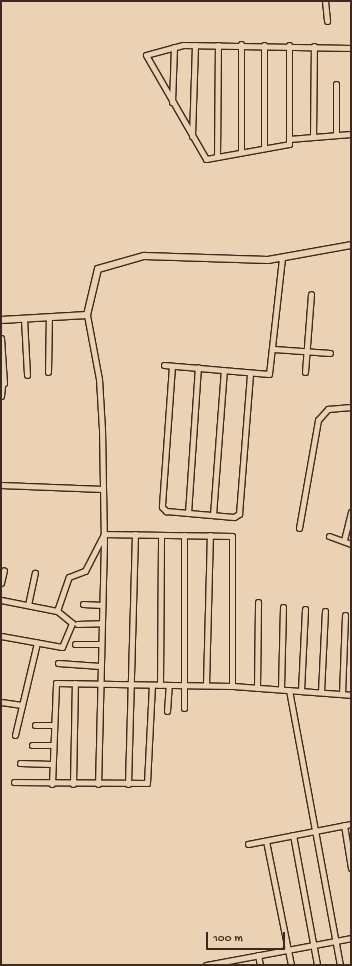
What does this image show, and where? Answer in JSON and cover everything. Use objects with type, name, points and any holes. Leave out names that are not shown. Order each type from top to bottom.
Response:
[{"type":"street","points":[[325,1],[327,21]]},
{"type":"street","points":[[217,157],[218,44]]},
{"type":"street","points":[[289,45],[289,144],[206,159],[172,103],[146,55],[174,47],[218,44],[289,45],[351,48]]},
{"type":"street","points":[[241,44],[241,152]]},
{"type":"street","points":[[192,136],[195,45]]},
{"type":"street","points":[[264,45],[264,148]]},
{"type":"street","points":[[313,137],[314,46]]},
{"type":"street","points":[[172,103],[174,47]]},
{"type":"street","points":[[336,84],[336,135]]},
{"type":"street","points":[[290,139],[351,134]]},
{"type":"street","points":[[98,784],[104,534],[99,379],[87,315],[94,276],[105,264],[144,256],[282,259],[351,245]]},
{"type":"street","points":[[164,366],[198,367],[250,374],[269,374],[274,349],[282,259]]},
{"type":"street","points":[[305,372],[311,294]]},
{"type":"street","points":[[1,320],[87,315]]},
{"type":"street","points":[[48,372],[49,317]]},
{"type":"street","points":[[24,319],[27,375]]},
{"type":"street","points":[[1,338],[1,396]]},
{"type":"street","points":[[274,349],[330,353]]},
{"type":"street","points":[[172,366],[162,507],[166,511],[234,517],[240,512],[250,374]]},
{"type":"street","points":[[188,513],[198,367]]},
{"type":"street","points":[[213,515],[224,370]]},
{"type":"street","points":[[299,528],[318,420],[328,409],[351,407]]},
{"type":"street","points":[[1,485],[103,489]]},
{"type":"street","points":[[344,540],[351,512]]},
{"type":"street","points":[[104,534],[210,535],[233,538],[232,686]]},
{"type":"street","points":[[57,611],[68,577],[85,571],[104,534]]},
{"type":"street","points":[[128,784],[132,685],[135,534]]},
{"type":"street","points":[[160,685],[161,535]]},
{"type":"street","points":[[184,535],[184,708]]},
{"type":"street","points":[[206,685],[210,535]]},
{"type":"street","points":[[330,536],[344,540],[351,544]]},
{"type":"street","points":[[1,583],[4,570]]},
{"type":"street","points":[[28,605],[35,573]]},
{"type":"street","points":[[1,600],[57,611],[72,623],[65,645],[37,643],[1,636]]},
{"type":"street","points":[[257,688],[258,602]]},
{"type":"street","points":[[83,604],[102,605]]},
{"type":"street","points":[[281,689],[283,607]]},
{"type":"street","points":[[301,691],[305,609]]},
{"type":"street","points":[[321,692],[325,611]]},
{"type":"street","points":[[342,694],[345,615]]},
{"type":"street","points":[[77,624],[102,623]]},
{"type":"street","points":[[15,735],[37,643]]},
{"type":"street","points":[[74,644],[101,644]]},
{"type":"street","points":[[58,663],[100,666]]},
{"type":"street","points":[[74,784],[75,683]]},
{"type":"street","points":[[52,784],[54,684],[206,685],[351,694]]},
{"type":"street","points":[[14,782],[52,784],[128,784],[148,781],[152,685]]},
{"type":"street","points":[[167,712],[169,685]]},
{"type":"street","points":[[289,690],[340,965]]},
{"type":"street","points":[[1,702],[22,705]]},
{"type":"street","points":[[35,725],[53,725]]},
{"type":"street","points":[[32,745],[53,745]]},
{"type":"street","points":[[20,763],[52,764]]},
{"type":"street","points":[[248,844],[351,824]]},
{"type":"street","points":[[344,825],[351,868]]},
{"type":"street","points":[[293,835],[317,965]]},
{"type":"street","points":[[266,841],[291,965]]},
{"type":"street","points":[[206,965],[233,962],[258,955],[351,938]]},
{"type":"street","points":[[258,955],[260,965]]}]
